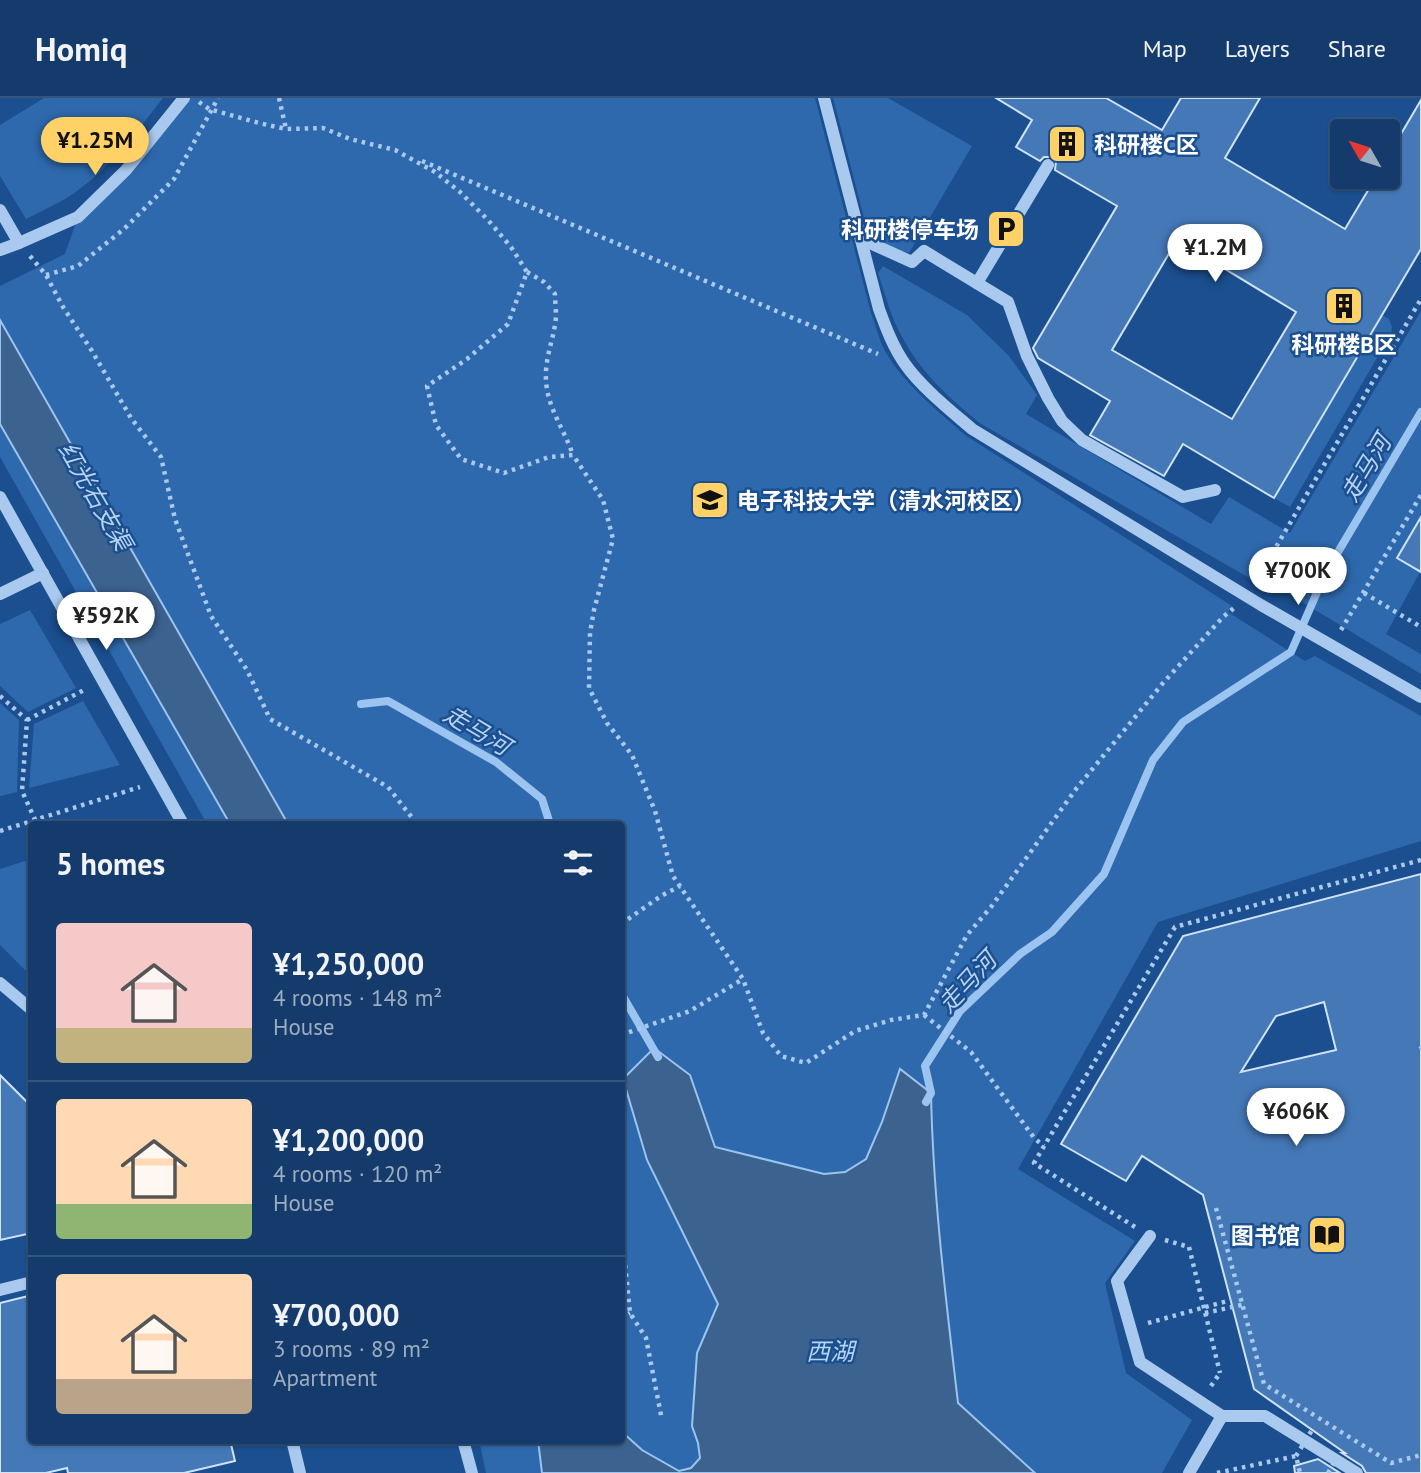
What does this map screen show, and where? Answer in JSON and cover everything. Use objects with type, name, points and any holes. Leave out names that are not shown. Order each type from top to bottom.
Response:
[{"type":"street","points":[[0,250],[78,217],[126,170],[184,98]]},
{"type":"street","points":[[824,98],[879,309],[890,338],[906,366],[936,398],[972,429],[1261,605],[1421,697]]},
{"type":"street","points":[[977,283],[1048,165]]},
{"type":"street","points":[[0,210],[19,243]]},
{"type":"street","points":[[861,239],[912,262],[924,251],[1008,302],[1027,356],[1048,398],[1062,421],[1082,440],[1183,497],[1215,491]]},
{"type":"street","points":[[0,496],[181,821]]},
{"type":"street","points":[[0,594],[43,573]]},
{"type":"street","points":[[0,983],[28,1007]]},
{"type":"street","points":[[1150,1236],[1117,1281],[1140,1362],[1222,1416],[1265,1416],[1357,1473]]},
{"type":"street","points":[[0,1290],[28,1283]]},
{"type":"street","points":[[1189,1473],[1222,1416]]},
{"type":"street","points":[[293,1444],[300,1473]]},
{"type":"street","points":[[464,1444],[472,1473]]},
{"type":"path","points":[[193,98],[211,109],[286,129],[323,128],[350,139],[395,150],[906,366]]},
{"type":"path","points":[[46,275],[78,266],[133,220],[174,178],[218,98]]},
{"type":"path","points":[[279,98],[286,129]]},
{"type":"path","points":[[395,150],[435,172],[460,192],[511,247],[527,272],[544,282],[555,294],[556,316],[546,371],[548,396],[573,455],[603,500],[613,539],[590,633],[589,688],[607,723],[632,755],[655,811],[673,876],[743,979],[763,1033],[781,1056],[806,1063],[855,1031],[891,1020],[924,1015],[971,1052],[1035,1139],[1044,1146]]},
{"type":"path","points":[[19,243],[46,275],[131,418],[161,457],[174,519],[211,616],[247,670],[270,719],[388,787],[415,821]]},
{"type":"path","points":[[527,272],[508,324],[467,359],[427,386],[436,425],[461,458],[504,472],[549,457],[573,455]]},
{"type":"path","points":[[924,1015],[967,935],[991,907],[1076,789],[1163,683],[1223,617],[1247,596],[1421,299]]},
{"type":"path","points":[[1332,645],[1421,495]]},
{"type":"path","points":[[1364,593],[1421,627]]},
{"type":"path","points":[[27,720],[84,690]]},
{"type":"path","points":[[0,696],[27,720]]},
{"type":"path","points":[[27,720],[22,791],[36,821]]},
{"type":"path","points":[[39,821],[140,787]]},
{"type":"path","points":[[0,831],[28,824]]},
{"type":"path","points":[[1150,1236],[1034,1163],[1175,927],[1421,860]]},
{"type":"path","points":[[625,921],[680,886]]},
{"type":"path","points":[[625,1034],[690,1011],[743,979]]},
{"type":"path","points":[[1216,1208],[1264,1384],[1391,1463],[1421,1455]]},
{"type":"path","points":[[1189,1247],[1220,1373]]},
{"type":"path","points":[[625,1263],[630,1313],[646,1338],[662,1420]]},
{"type":"path","points":[[1130,1328],[1231,1300]]},
{"type":"path","points":[[1205,1313],[1244,1304]]},
{"type":"path","points":[[625,1316],[630,1313]]},
{"type":"path","points":[[1296,1456],[1312,1430]]},
{"type":"path","points":[[1328,1473],[1342,1451]]},
{"type":"path","points":[[1217,1473],[1288,1457]]},
{"type":"path","points":[[1297,1465],[1300,1473]]},
{"type":"shaded area","points":[[44,98],[163,98],[119,153],[94,178],[65,199],[26,219],[0,176],[0,125]]},
{"type":"shaded area","points":[[184,98],[815,98],[871,313],[889,358],[919,393],[965,435],[1232,606],[1228,612],[1305,661],[1315,656],[1421,716],[1421,841],[1158,922],[1018,1169],[1135,1241],[1105,1283],[1126,1373],[1192,1420],[1162,1473],[1035,1473],[958,1403],[937,1210],[931,1093],[900,1070],[866,1159],[845,1172],[824,1174],[715,1147],[690,1075],[654,1048],[625,1079],[625,821],[286,821],[0,320],[0,286],[65,254],[78,217]]},
{"type":"shaded area","points":[[833,98],[888,98],[972,146],[909,253],[870,241]]},
{"type":"shaded area","points":[[883,266],[967,315],[1009,356],[1037,395],[1026,414],[1211,524],[1229,497],[1290,533],[1421,311],[1421,517],[1397,558],[1420,572],[1386,634],[1421,654],[1421,674],[1259,576],[1253,580],[981,424],[936,384],[909,349],[897,328],[878,273]]},
{"type":"shaded area","points":[[1382,315],[1389,319],[1391,334],[1290,507],[1274,498]]},
{"type":"shaded area","points":[[0,424],[228,821],[205,821],[0,457]]},
{"type":"shaded area","points":[[30,610],[76,688],[28,712],[0,686],[0,624]]},
{"type":"shaded area","points":[[83,701],[120,765],[29,788],[34,724]]},
{"type":"shaded area","points":[[0,703],[19,720],[17,792],[0,796]]},
{"type":"shaded area","points":[[28,860],[28,973],[0,945],[0,869]]},
{"type":"shaded area","points":[[625,1083],[647,1160],[718,1304],[697,1353],[692,1425],[700,1458],[691,1468],[679,1471],[642,1450],[625,1435]]},
{"type":"shaded area","points":[[480,1444],[538,1444],[542,1473],[486,1473]]},
{"type":"water","name":"红光右支渠","points":[[0,320],[286,821],[228,821],[0,424]]},
{"type":"water","name":"西湖","points":[[654,1048],[690,1075],[715,1147],[824,1174],[845,1172],[866,1159],[900,1069],[931,1093],[937,1210],[958,1403],[1035,1473],[542,1473],[538,1444],[625,1444],[625,1435],[642,1450],[679,1471],[691,1468],[700,1458],[692,1426],[697,1353],[718,1304],[647,1160],[625,1086],[625,1077]]},
{"type":"building","name":"科研楼B区","points":[[996,98],[1106,98],[1162,130],[1181,98],[1260,98],[1225,158],[1345,229],[1369,189],[1400,189],[1400,136],[1421,100],[1421,249],[1274,498],[1183,444],[1164,476],[1090,435],[1110,401],[1038,358],[1033,348],[1117,206],[1055,170],[1056,161],[1052,157],[1044,157],[1040,161],[1016,147],[1032,120]],"holes":[[[1177,240],[1296,312],[1232,419],[1112,350]]]},
{"type":"building","points":[[1421,517],[1421,572],[1397,558]]},
{"type":"building","points":[[1421,874],[1421,1473],[1366,1473],[1362,1466],[1342,1453],[1345,1453],[1254,1389],[1203,1195],[1142,1156],[1126,1181],[1061,1144],[1183,936]],"holes":[[[1324,1002],[1336,1050],[1241,1072],[1276,1016]]]},
{"type":"building","points":[[0,1075],[28,1103],[28,1234],[0,1240]]},
{"type":"building","points":[[28,1296],[28,1444],[231,1444],[235,1461],[184,1473],[68,1473],[67,1468],[46,1473],[0,1473],[0,1303]]},
{"type":"building","points":[[1318,1459],[1340,1473],[1295,1473],[1294,1466]]},
{"type":"waterway","name":"走马河","points":[[926,1102],[931,1093],[925,1066],[960,1011],[1020,954],[1052,932],[1104,874],[1153,760],[1183,722],[1291,652],[1325,574],[1421,412]]},
{"type":"waterway","name":"走马河","points":[[361,704],[388,701],[496,762],[542,799],[549,821]]},
{"type":"waterway","name":"走马河","points":[[625,1000],[658,1057]]},
{"type":"place","name":"科研楼C区","points":[[1067,144]]},
{"type":"place","name":"科研楼停车场","points":[[1006,229]]},
{"type":"place","name":"科研楼B区","points":[[1344,306]]},
{"type":"place","name":"电子科技大学（清水河校区）","points":[[710,500]]},
{"type":"place","name":"图书馆","points":[[1327,1235]]}]
